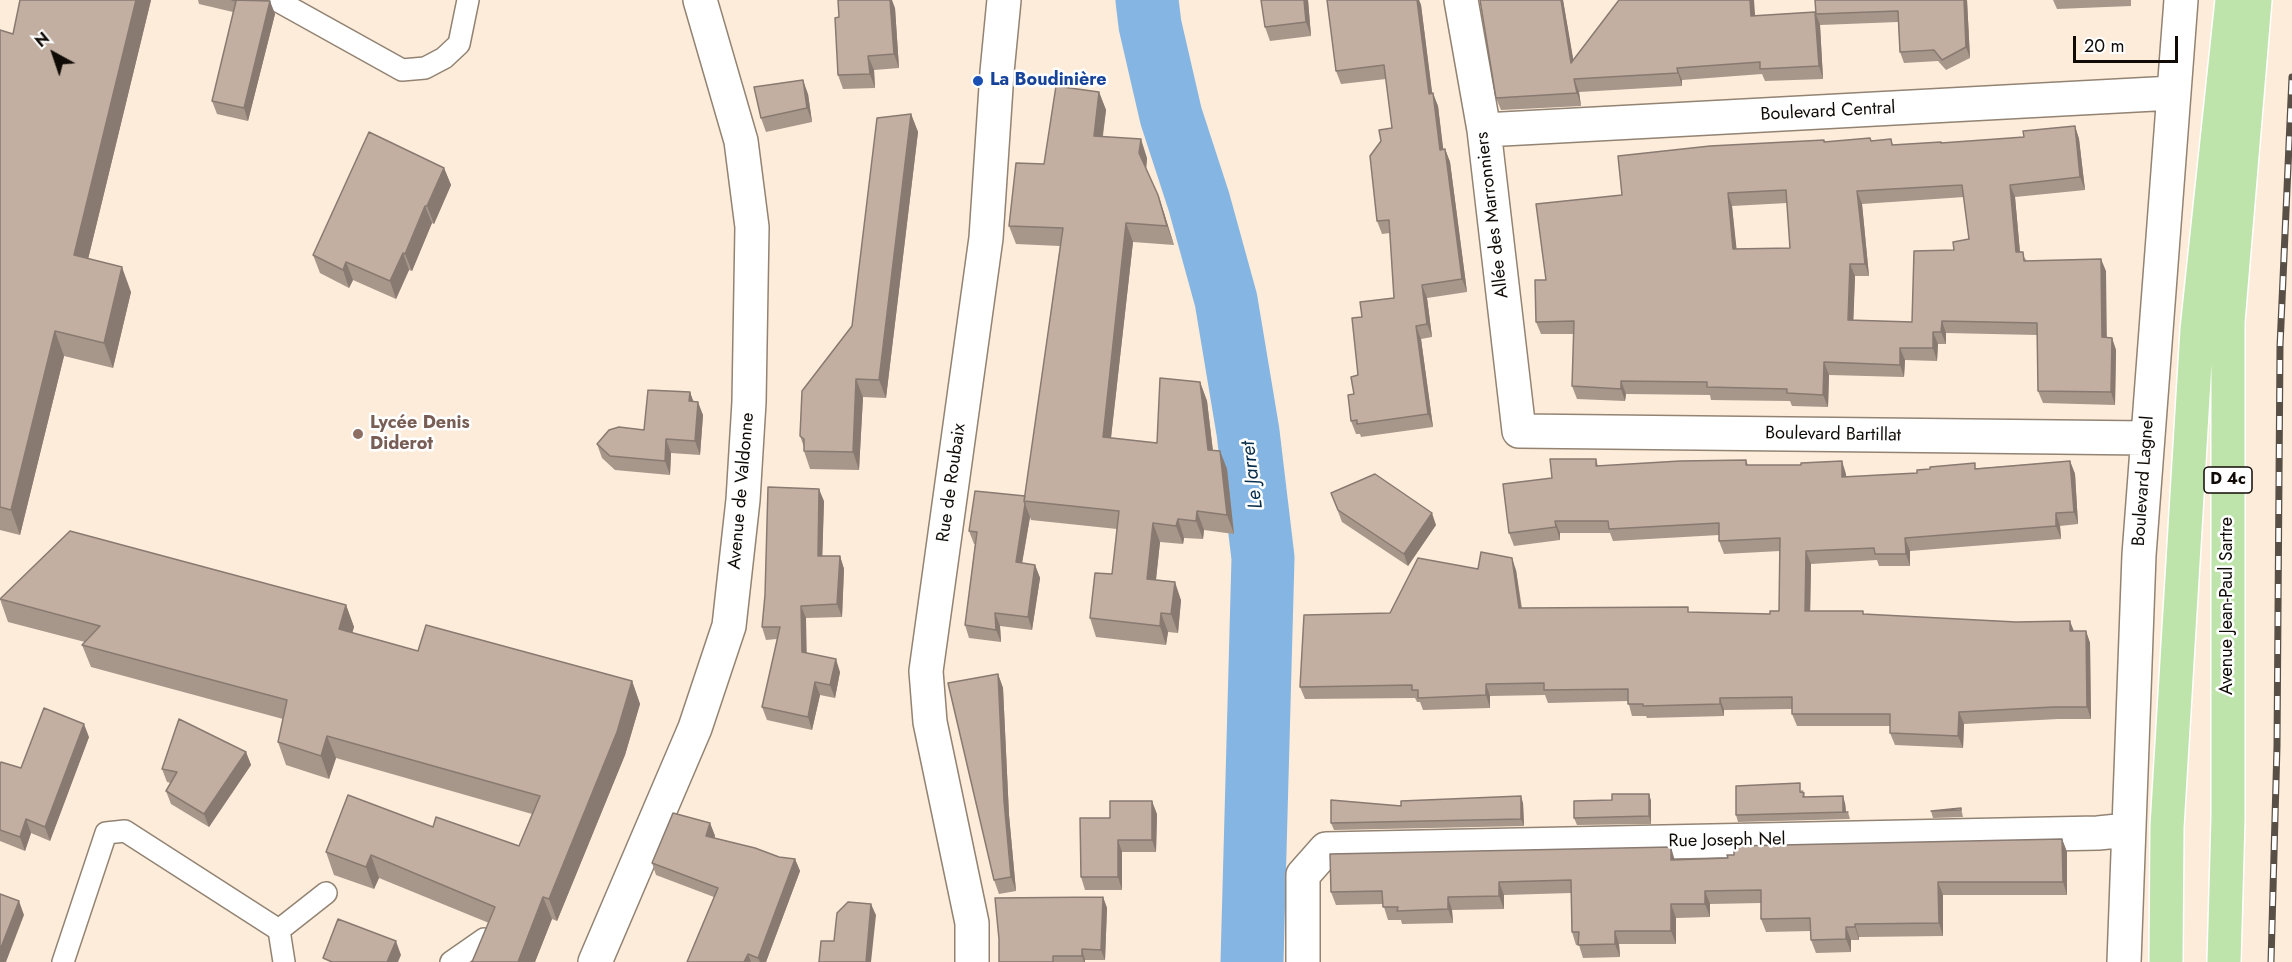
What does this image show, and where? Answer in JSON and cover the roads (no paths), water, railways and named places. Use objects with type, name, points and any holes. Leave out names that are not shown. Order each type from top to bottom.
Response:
[{"type":"highway","points":[[2166,962],[2167,827],[2197,330],[2232,0]]},
{"type":"highway","name":"Avenue Jean-Paul Sartre","points":[[2224,962],[2228,819],[2228,322],[2256,0]]},
{"type":"street","name":"Avenue de Valdonne","points":[[595,962],[695,728],[729,626],[743,500],[749,402],[752,226],[741,141],[700,0]]},
{"type":"street","name":"Rue de Roubaix","points":[[972,962],[972,923],[930,722],[926,671],[986,238],[997,72],[1007,0]]},
{"type":"street","name":"Allée des Marronniers","points":[[1461,0],[1484,130],[1519,431]]},
{"type":"street","name":"Boulevard Lagnel","points":[[2124,962],[2139,555],[2181,0]]},
{"type":"street","name":"Boulevard Central","points":[[1484,130],[2173,93]]},
{"type":"street","name":"Boulevard Bartillat","points":[[1519,431],[2147,438]]},
{"type":"street","name":"Rue Joseph Nel","points":[[1302,962],[1303,875],[1326,849],[2075,834],[2128,830]]},
{"type":"lane","points":[[278,1],[402,70],[425,68],[444,58],[459,44],[468,0]]},
{"type":"lane","points":[[63,962],[106,833],[125,831],[279,930],[284,962]]},
{"type":"lane","points":[[279,930],[326,893]]},
{"type":"lane","points":[[451,962],[484,939]]},
{"type":"waterway","name":"Le Jarret","points":[[1147,0],[1150,25],[1171,116],[1199,202],[1226,300],[1248,432],[1263,558],[1252,962]]},
{"type":"railway","points":[[2271,962],[2277,746],[2280,346],[2292,77]]},
{"type":"place","name":"La Boudinière","points":[[978,81]]},
{"type":"place","name":"Lycée Denis Diderot","points":[[358,434]]}]
